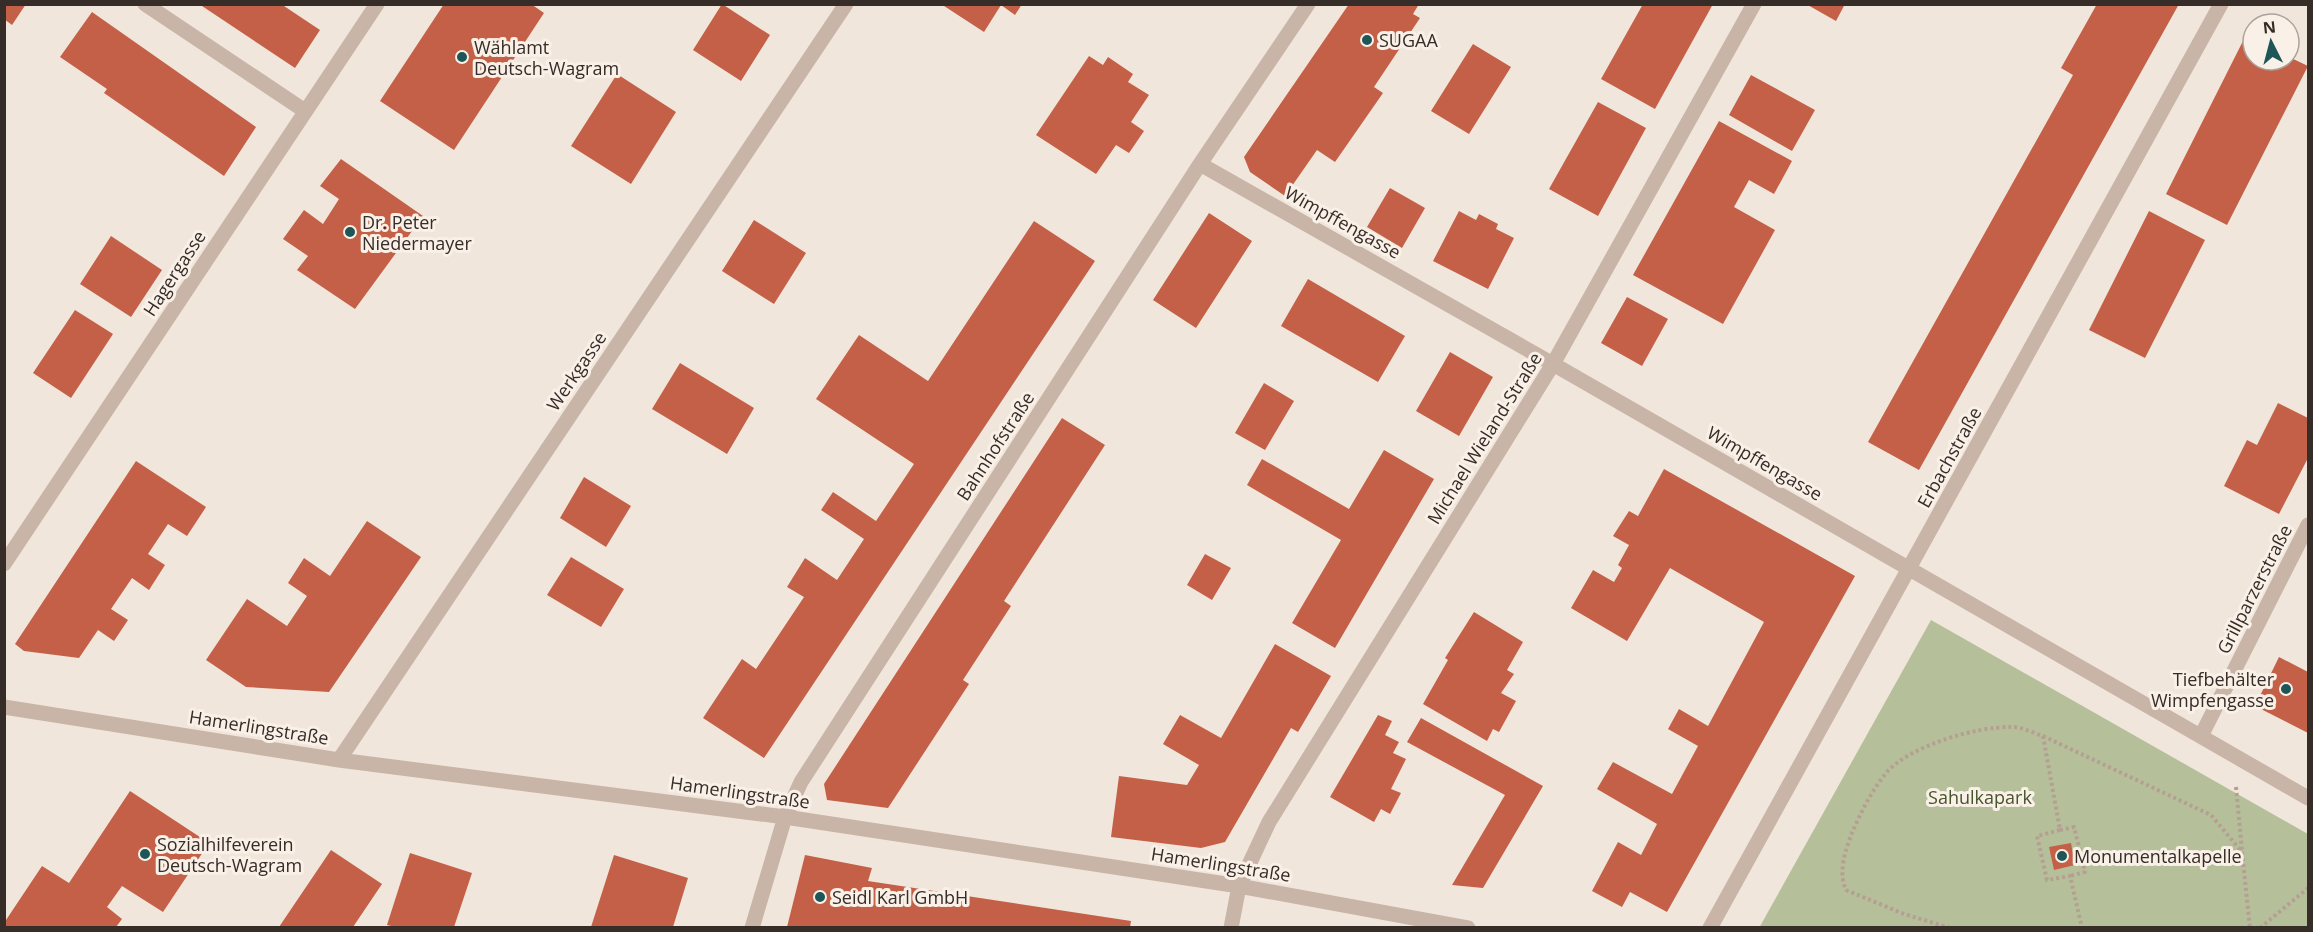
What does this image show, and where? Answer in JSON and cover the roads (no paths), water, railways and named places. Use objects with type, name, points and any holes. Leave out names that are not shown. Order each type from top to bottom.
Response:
[{"type":"street","points":[[145,4],[305,111]]},
{"type":"street","name":"Hagergasse","points":[[4,564],[376,4]]},
{"type":"street","name":"Werkgasse","points":[[339,760],[846,4]]},
{"type":"street","name":"Bahnhofstraße","points":[[752,927],[785,817],[801,782],[1200,164],[1308,4]]},
{"type":"street","name":"Michael Wieland-Straße","points":[[1231,927],[1239,886],[1269,822],[1553,363],[1754,4]]},
{"type":"street","name":"Erbachstraße","points":[[1710,927],[2221,4]]},
{"type":"street","name":"Wimpffengasse","points":[[1200,164],[1553,363],[2308,798]]},
{"type":"street","name":"Grillparzerstraße","points":[[2201,735],[2308,525]]},
{"type":"street","name":"Hamerlingstraße","points":[[4,707],[339,760],[785,817],[1239,886],[1468,927]]},
{"type":"place","name":"SUGAA","points":[[1367,40]]},
{"type":"place","name":"Wählamt Deutsch-Wagram","points":[[462,57]]},
{"type":"place","name":"Dr. Peter Niedermayer","points":[[350,232]]},
{"type":"place","name":"Tiefbehälter Wimpfengasse","points":[[2286,689]]},
{"type":"place","name":"Sozialhilfeverein Deutsch-Wagram","points":[[145,854]]},
{"type":"place","name":"Monumentalkapelle","points":[[2062,856]]},
{"type":"place","name":"Seidl Karl GmbH","points":[[820,897]]},
{"type":"park label","name":"Sahulkapark","points":[[1980,797]]}]
